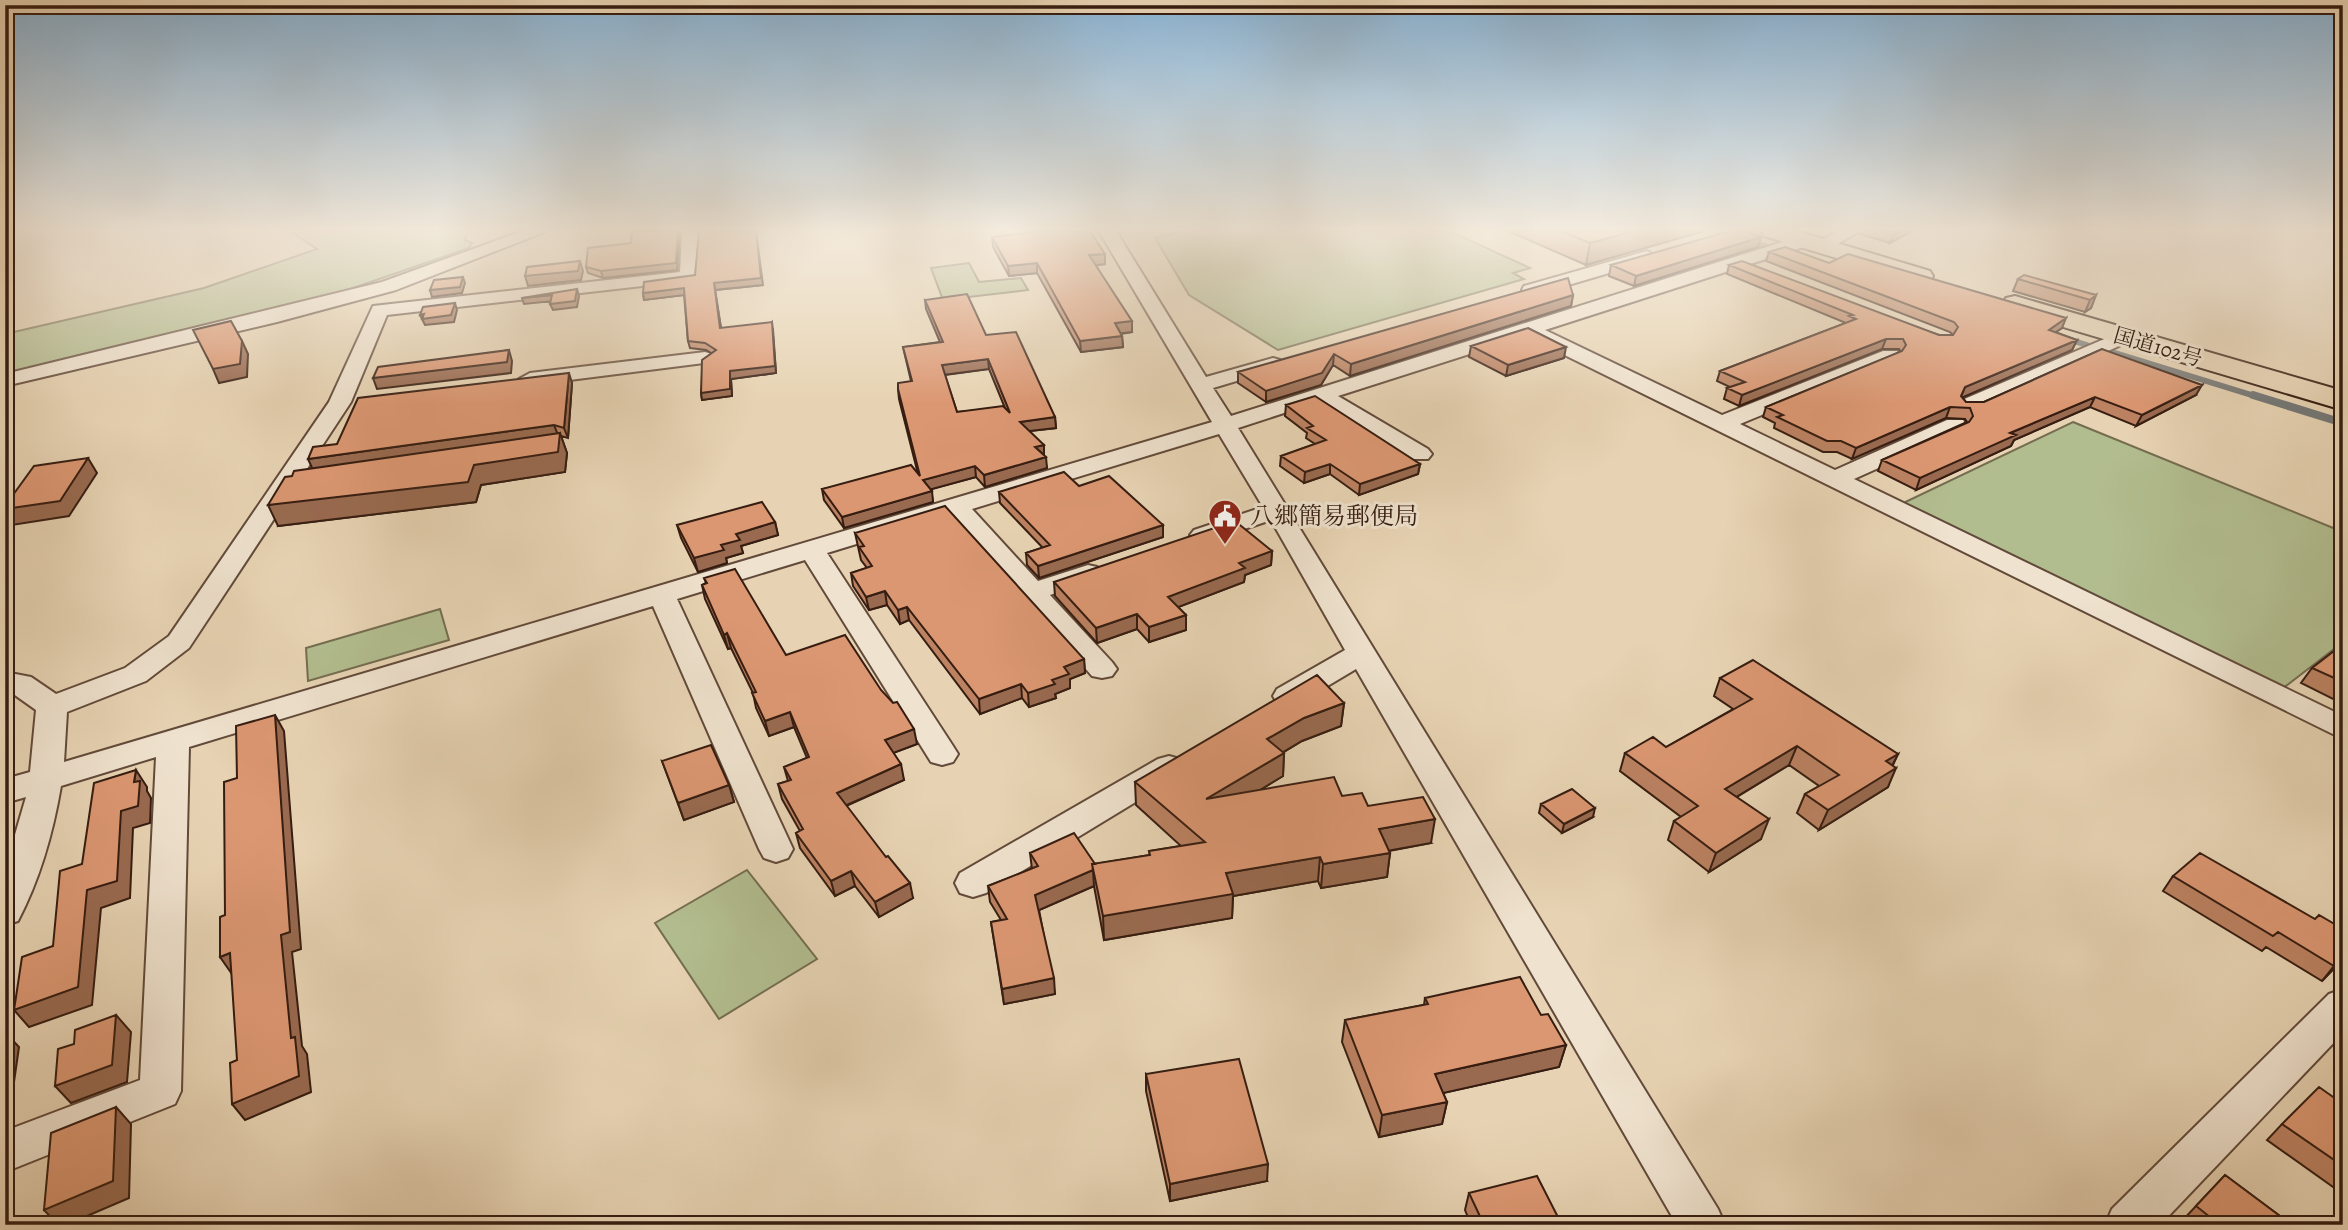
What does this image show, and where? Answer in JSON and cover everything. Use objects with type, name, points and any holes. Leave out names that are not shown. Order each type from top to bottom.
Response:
[{"type":"highway","name":"国道102号","points":[[1992,297],[2343,401]]},
{"type":"street","points":[[5,380],[277,316],[380,288]]},
{"type":"street","points":[[52,706],[112,688],[163,659],[179,642],[340,402],[380,310],[576,288]]},
{"type":"street","points":[[1142,288],[1277,510],[1702,1225]]},
{"type":"street","points":[[1519,293],[1535,288]]},
{"type":"street","points":[[5,791],[662,596],[1322,395],[1657,288]]},
{"type":"street","points":[[1530,330],[2343,729]]},
{"type":"street","points":[[1970,405],[2123,337]]},
{"type":"street","points":[[1720,424],[1890,355]]},
{"type":"street","points":[[516,381],[705,358]]},
{"type":"street","points":[[1201,385],[1294,358]]},
{"type":"street","points":[[1322,395],[1420,454]]},
{"type":"street","points":[[340,402],[367,399]]},
{"type":"street","points":[[1833,480],[1955,425]]},
{"type":"street","points":[[285,484],[312,480]]},
{"type":"street","points":[[955,505],[1102,669]]},
{"type":"street","points":[[1173,545],[1277,510]]},
{"type":"street","points":[[812,550],[942,754]]},
{"type":"street","points":[[1031,592],[1108,566]]},
{"type":"street","points":[[662,596],[776,849]]},
{"type":"street","points":[[1267,709],[1361,653]]},
{"type":"street","points":[[5,682],[20,684],[52,706]]},
{"type":"street","points":[[5,911],[29,859],[52,734],[52,706]]},
{"type":"street","points":[[5,1152],[160,1091],[173,741]]},
{"type":"street","points":[[973,883],[1196,751]]},
{"type":"street","points":[[2128,1225],[2343,1006]]},
{"type":"green space","points":[[202,288],[352,288],[298,307],[5,376],[5,334]]},
{"type":"green space","points":[[939,288],[1028,290],[943,300]]},
{"type":"green space","points":[[1185,288],[1491,288],[1278,350],[1189,295]]},
{"type":"green space","points":[[2073,422],[2343,532],[2343,642],[2282,689],[1899,505]]},
{"type":"green space","points":[[440,609],[449,640],[308,681],[306,648]]},
{"type":"green space","points":[[747,870],[817,959],[719,1019],[655,923]]},
{"type":"building","points":[[643,288],[681,288],[643,293]]},
{"type":"building","points":[[684,288],[715,288],[720,328],[772,322],[775,366],[730,371],[730,389],[701,393],[702,360],[716,350],[705,343],[688,341]]},
{"type":"building","points":[[1051,288],[1111,288],[1132,321],[1115,323],[1122,336],[1080,341]]},
{"type":"building","points":[[1531,288],[1571,288],[1573,295],[1351,364],[1334,354],[1322,373],[1266,391],[1238,372]]},
{"type":"building","points":[[1787,288],[1815,288],[1939,335],[1953,335],[1958,327],[1954,322],[1865,288],[1965,288],[2066,318],[2049,330],[2077,340],[1965,387],[1961,396],[1966,402],[1984,402],[2102,349],[2202,385],[2142,415],[2095,397],[2010,433],[2016,435],[1920,478],[1882,460],[1969,422],[1973,416],[1970,408],[1950,407],[1856,448],[1841,441],[1827,441],[1777,417],[1783,415],[1766,407],[1902,351],[1906,345],[1903,339],[1886,339],[1742,395],[1727,388],[1745,382],[1720,371],[1856,319],[1849,316],[1853,315]]},
{"type":"building","points":[[2050,288],[2072,288],[2096,295],[2090,300]]},
{"type":"building","points":[[577,289],[575,301],[550,304],[552,295],[522,298]]},
{"type":"building","points":[[967,294],[986,335],[1016,332],[1055,417],[1020,422],[1044,445],[1035,447],[1046,457],[984,475],[975,466],[923,480],[932,491],[842,517],[822,489],[911,465],[920,476],[898,383],[912,381],[903,347],[943,342],[925,300]],"holes":[[[988,359],[1010,413],[1003,406],[957,412],[942,365]]]},
{"type":"building","points":[[455,303],[451,315],[422,319],[424,314],[420,315],[423,307]]},
{"type":"building","points":[[231,321],[242,341],[240,364],[213,369],[193,330]]},
{"type":"building","points":[[1528,328],[1566,347],[1508,365],[1471,346]]},
{"type":"building","points":[[509,350],[507,362],[373,378],[378,367]]},
{"type":"building","points":[[569,373],[564,428],[554,425],[308,459],[313,447],[337,444],[358,398]]},
{"type":"building","points":[[1315,396],[1420,464],[1360,484],[1330,464],[1305,472],[1281,456],[1326,440],[1307,428],[1313,426],[1286,405]]},
{"type":"building","points":[[560,433],[558,452],[474,465],[468,482],[268,505],[285,477],[292,476],[294,471]]},
{"type":"building","points":[[88,458],[60,501],[5,509],[34,466]]},
{"type":"building","points":[[1064,472],[1079,486],[1109,476],[1163,525],[1038,566],[1026,553],[1050,545],[999,492]]},
{"type":"building","points":[[762,502],[775,522],[736,534],[740,540],[721,545],[724,550],[694,558],[677,525]]},
{"type":"building","points":[[945,506],[1084,659],[1064,667],[1069,674],[1052,680],[1055,684],[1028,693],[1021,684],[979,699],[907,607],[898,610],[885,591],[866,597],[851,573],[872,566],[859,547],[864,546],[855,533]]},
{"type":"building","points":[[1235,521],[1272,551],[1239,563],[1245,568],[1168,597],[1186,615],[1149,627],[1137,614],[1096,628],[1054,582]]},
{"type":"building","points":[[735,569],[786,655],[845,635],[881,690],[893,703],[897,702],[914,729],[885,740],[901,764],[837,793],[886,857],[888,856],[910,883],[875,902],[851,871],[831,881],[796,833],[803,829],[778,784],[791,780],[784,767],[809,757],[790,712],[765,721],[752,693],[756,692],[727,633],[724,635],[702,585],[707,583],[704,578]]},
{"type":"building","points":[[2343,644],[2343,682],[2312,668]]},
{"type":"building","points":[[1753,660],[1898,754],[1886,761],[1896,768],[1828,810],[1805,794],[1839,775],[1797,746],[1725,789],[1769,819],[1716,853],[1674,821],[1698,806],[1625,753],[1653,737],[1666,747],[1752,699],[1720,678]]},
{"type":"building","points":[[1317,675],[1344,703],[1304,718],[1267,739],[1284,753],[1206,799],[1334,777],[1342,796],[1362,793],[1368,806],[1423,797],[1435,819],[1379,829],[1390,853],[1323,864],[1320,857],[1226,873],[1233,894],[1103,916],[1092,864],[1150,855],[1149,851],[1205,842],[1135,782]]},
{"type":"building","points":[[275,715],[290,932],[281,935],[291,1038],[295,1037],[299,1076],[232,1104],[230,1063],[237,1060],[230,953],[220,957],[220,917],[225,915],[224,782],[237,778],[236,726]]},
{"type":"building","points":[[711,745],[729,785],[678,803],[662,761]]},
{"type":"building","points":[[136,770],[134,782],[140,781],[138,806],[121,811],[117,881],[87,890],[78,987],[14,1010],[22,957],[53,946],[60,871],[82,864],[94,783]]},
{"type":"building","points":[[1572,789],[1595,808],[1564,824],[1541,804]]},
{"type":"building","points":[[1074,833],[1095,864],[1092,864],[1093,870],[1035,895],[1054,978],[1002,989],[991,922],[1007,919],[988,886],[1038,866],[1030,853]]},
{"type":"building","points":[[2200,853],[2315,919],[2319,915],[2343,929],[2343,958],[2334,966],[2278,932],[2273,936],[2173,876]]},
{"type":"building","points":[[1520,977],[1541,1015],[1548,1014],[1566,1045],[1435,1074],[1447,1102],[1382,1115],[1345,1020],[1428,1004],[1425,998]]},
{"type":"building","points":[[116,1015],[112,1065],[55,1086],[58,1049],[74,1044],[75,1030]]},
{"type":"building","points":[[1239,1059],[1268,1164],[1170,1184],[1146,1074]]},
{"type":"building","points":[[2319,1087],[2343,1104],[2343,1166],[2282,1124]]},
{"type":"building","points":[[116,1107],[113,1181],[44,1210],[51,1133]]},
{"type":"building","points":[[2225,1175],[2292,1225],[2220,1225],[2196,1206]]},
{"type":"building","points":[[1537,1176],[1562,1225],[1484,1225],[1469,1193]]},
{"type":"waterway","points":[[2067,339],[2087,345]]},
{"type":"waterway","points":[[2112,352],[2258,397]]},
{"type":"waterway","points":[[2253,395],[2343,423]]},
{"type":"place","name":"八郷簡易郵便局","points":[[1225,546]]}]
